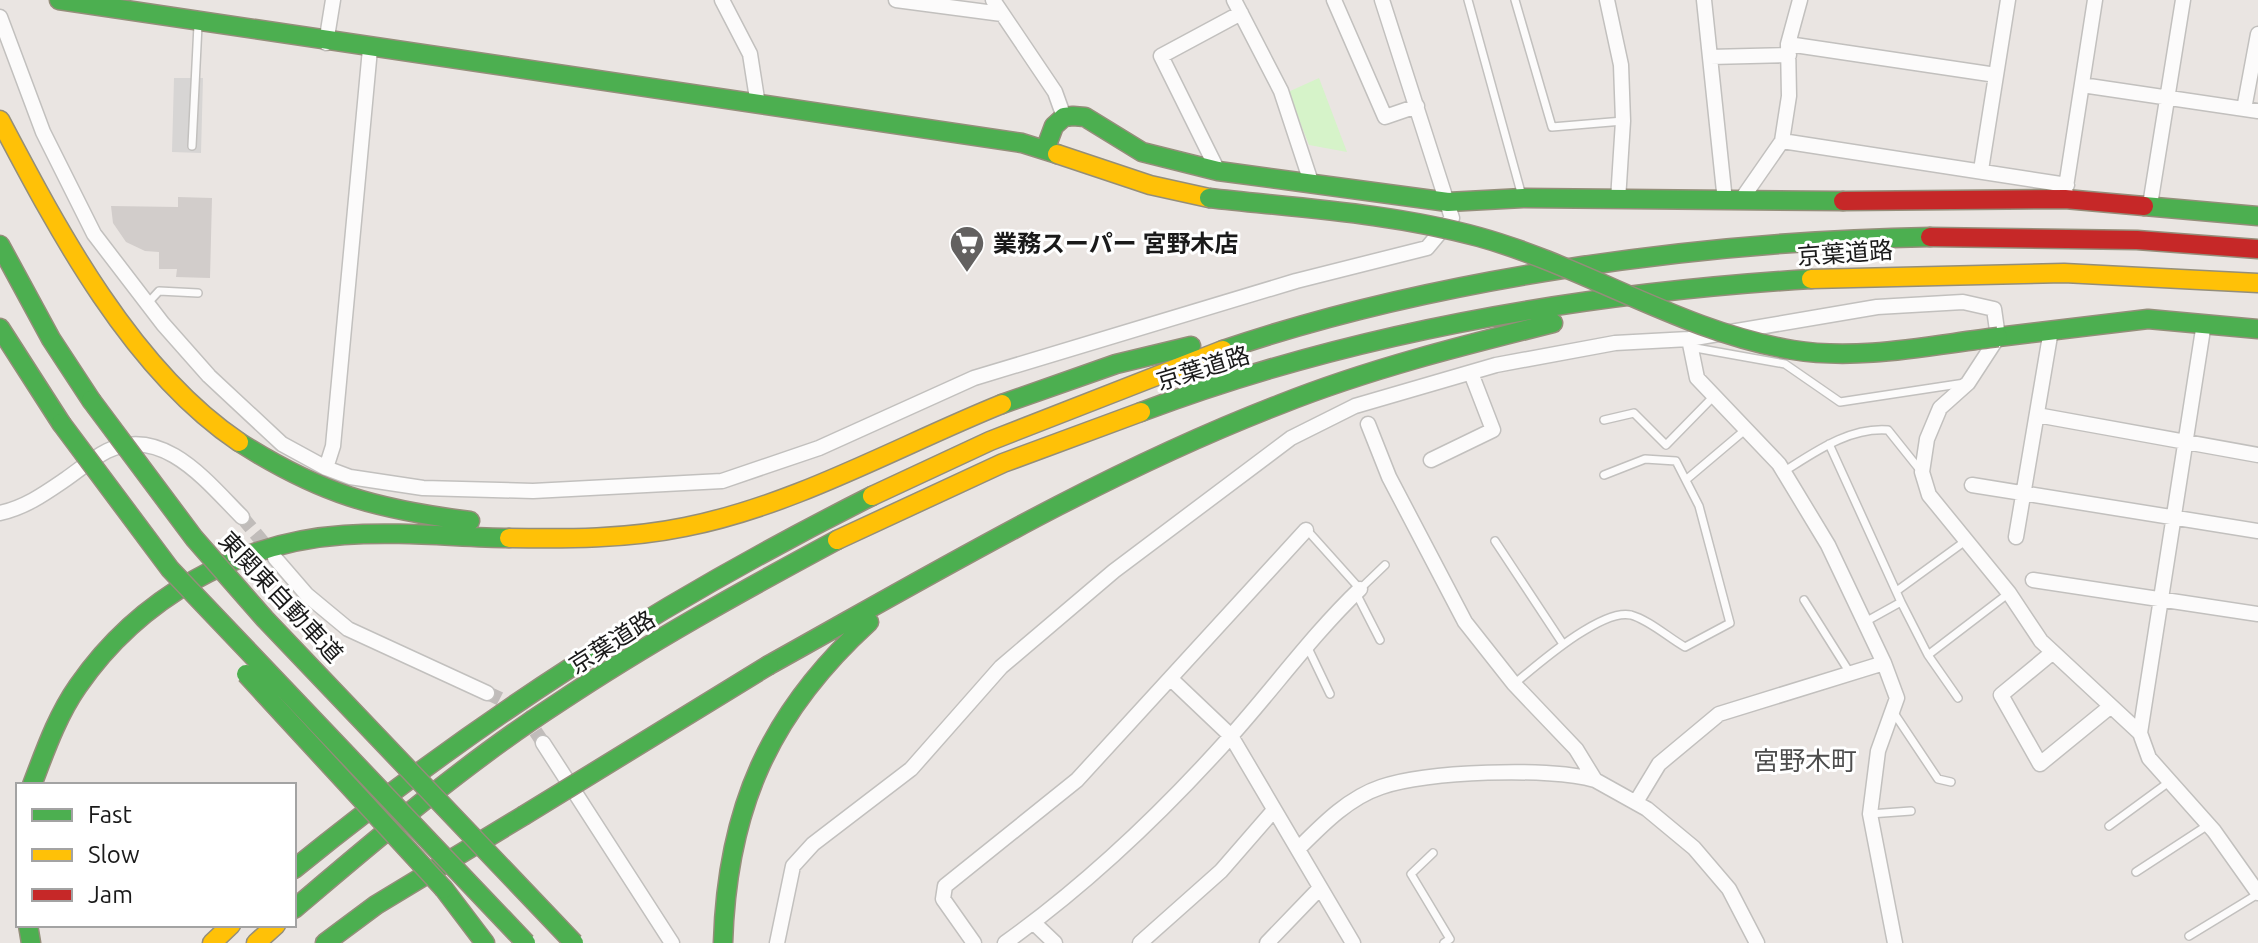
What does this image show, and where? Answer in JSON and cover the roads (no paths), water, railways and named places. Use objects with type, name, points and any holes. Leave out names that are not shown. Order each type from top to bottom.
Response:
[{"type":"main road","points":[[59,0],[1045,150],[1150,185],[1209,198],[1431,226],[1482,238],[1697,325],[1796,351],[1880,350],[2148,319],[2258,329]]},
{"type":"main road","points":[[1045,150],[1054,126],[1064,117],[1085,117],[1142,152],[1218,171],[1448,202],[1523,198],[1733,201],[2066,192],[2150,205],[2258,216]]},
{"type":"main road","points":[[0,120],[68,239],[137,340],[187,399],[213,423],[281,470],[319,488],[376,508],[476,522],[598,529],[729,517]]},
{"type":"main road","name":"京葉道路","points":[[296,867],[350,821],[536,686],[732,568],[939,461],[1161,373],[1292,327],[1538,276],[1708,252],[1809,243],[1913,236],[2022,236],[2258,249]]},
{"type":"main road","name":"東関東自動車道","points":[[0,245],[51,339],[91,400],[194,538],[265,619],[574,943]]},
{"type":"main road","name":"京葉道路","points":[[296,907],[465,769],[557,704],[746,589],[944,490],[1021,457],[1189,396],[1381,342],[1567,306],[1712,288],[1897,274],[2004,271],[2258,283]]},
{"type":"main road","points":[[325,943],[376,905],[769,665],[981,547],[1189,443],[1335,385],[1498,337],[1712,288]]},
{"type":"main road","points":[[33,783],[64,706],[117,636],[169,593],[233,560],[313,537],[392,534],[586,538],[679,528],[729,517],[778,500],[967,419],[1095,372],[1182,348],[1292,327]]},
{"type":"main road","points":[[0,328],[61,423],[170,569],[212,633],[247,676],[444,889],[485,943]]},
{"type":"main road","points":[[723,943],[725,883],[742,804],[777,729],[822,665],[884,610],[981,547]]},
{"type":"main road","points":[[170,569],[526,943]]},
{"type":"main road","points":[[212,943],[229,927]]},
{"type":"main road","points":[[256,943],[274,927]]},
{"type":"street","points":[[326,43],[333,0]]},
{"type":"street","points":[[722,0],[750,54],[758,105]]},
{"type":"street","points":[[896,0],[1002,14]]},
{"type":"street","points":[[993,0],[1055,92],[1064,117]]},
{"type":"street","points":[[1334,0],[1385,117],[1417,106]]},
{"type":"street","points":[[0,17],[43,132],[94,234],[147,304],[209,376],[250,417],[282,444],[350,477],[423,488],[533,491],[722,481],[819,448],[974,378],[1296,281],[1427,248],[1452,218],[1382,0]]},
{"type":"street","points":[[1607,0],[1621,65],[1623,121],[1618,200]]},
{"type":"street","points":[[1704,0],[1733,201]]},
{"type":"street","points":[[1733,201],[1782,141],[1789,96],[1788,50],[1800,0]]},
{"type":"street","points":[[1981,170],[2008,0]]},
{"type":"street","points":[[1782,141],[1981,170],[2066,192],[2095,0]]},
{"type":"street","points":[[2150,205],[2183,0]]},
{"type":"street","points":[[1218,171],[1161,56],[1238,6],[1281,91],[1312,185]]},
{"type":"street","points":[[2082,85],[2251,110],[2258,34]]},
{"type":"street","points":[[326,468],[333,446],[370,49]]},
{"type":"street","points":[[1710,57],[1788,50],[1996,75]]},
{"type":"street","points":[[777,943],[793,866],[813,844],[911,769],[1001,667],[1114,571],[1291,438],[1355,406],[1471,373],[1615,343],[1690,343],[1877,307],[1963,302],[1994,309],[1998,337],[1968,383],[1940,408],[1927,439],[1922,472],[1929,495],[1964,542],[2009,593],[2041,641],[2140,733],[2149,758],[2208,825],[2258,893]]},
{"type":"street","points":[[2140,733],[2204,323]]},
{"type":"street","points":[[2016,537],[2051,330]]},
{"type":"street","points":[[1690,343],[1697,378],[1783,472],[1828,545],[1884,663],[1897,698],[1878,751],[1870,814],[1895,943]]},
{"type":"street","points":[[1431,460],[1493,430],[1471,373]]},
{"type":"street","points":[[2037,415],[2258,455]]},
{"type":"street","points":[[1368,424],[1389,477],[1465,622],[1514,684],[1576,749],[1595,780]]},
{"type":"street","points":[[0,513],[31,503],[106,451],[141,445],[176,455],[242,517]]},
{"type":"street","points":[[1972,485],[2258,531]]},
{"type":"street","points":[[974,943],[943,899],[945,886],[1077,780],[1306,530]]},
{"type":"street","points":[[275,558],[307,595],[348,629],[487,693]]},
{"type":"street","points":[[2033,580],[2258,614]]},
{"type":"street","points":[[1005,943],[1034,923],[1138,835],[1231,736],[1358,591]]},
{"type":"street","points":[[2053,652],[2001,695],[2040,764],[2111,706]]},
{"type":"street","points":[[1636,802],[1659,764],[1719,714],[1884,663]]},
{"type":"street","points":[[1171,679],[1231,736],[1353,943]]},
{"type":"street","points":[[543,743],[672,943]]},
{"type":"street","points":[[1298,849],[1332,816],[1379,787],[1398,782],[1495,773],[1580,776],[1595,780],[1636,802],[1694,848],[1729,889],[1757,943]]},
{"type":"street","points":[[1140,943],[1221,871],[1274,810]]},
{"type":"street","points":[[1267,943],[1320,888]]},
{"type":"street","points":[[1034,923],[1055,943]]},
{"type":"lane","points":[[1468,0],[1523,198]]},
{"type":"lane","points":[[1515,0],[1552,127],[1623,121]]},
{"type":"lane","points":[[192,146],[198,22]]},
{"type":"lane","points":[[147,304],[159,291],[198,293]]},
{"type":"lane","points":[[1690,343],[1785,364],[1840,402],[1968,383]]},
{"type":"lane","points":[[1604,420],[1634,413],[1666,445],[1713,397]]},
{"type":"lane","points":[[1783,472],[1829,444],[1870,429],[1888,430],[1922,472]]},
{"type":"lane","points":[[1687,479],[1745,430]]},
{"type":"lane","points":[[1829,444],[1901,602],[1928,655],[1958,698]]},
{"type":"lane","points":[[1514,684],[1563,644],[1620,615],[1631,615],[1685,647],[1730,623],[1699,506],[1676,461],[1645,459],[1604,475]]},
{"type":"lane","points":[[1306,530],[1358,591],[1380,640]]},
{"type":"lane","points":[[1495,541],[1563,644]]},
{"type":"lane","points":[[1898,590],[1964,542]]},
{"type":"lane","points":[[1358,591],[1385,565]]},
{"type":"lane","points":[[1928,655],[2009,593]]},
{"type":"lane","points":[[1804,600],[1850,673]]},
{"type":"lane","points":[[1865,622],[1901,602]]},
{"type":"lane","points":[[1307,646],[1330,694]]},
{"type":"lane","points":[[1894,713],[1938,779],[1951,782]]},
{"type":"lane","points":[[2109,826],[2169,782]]},
{"type":"lane","points":[[1870,814],[1911,811]]},
{"type":"lane","points":[[2136,872],[2208,825]]},
{"type":"lane","points":[[1433,853],[1411,874],[1450,939],[1444,943]]},
{"type":"lane","points":[[2189,936],[2258,893]]},
{"type":"tunnel","points":[[242,517],[270,551]]},
{"type":"tunnel","points":[[487,693],[520,712],[543,743]]},
{"type":"place","name":"業務スーパー 宮野木店","points":[[967,274]]},
{"type":"district","name":"宮野木町","points":[[1805,760]]}]
